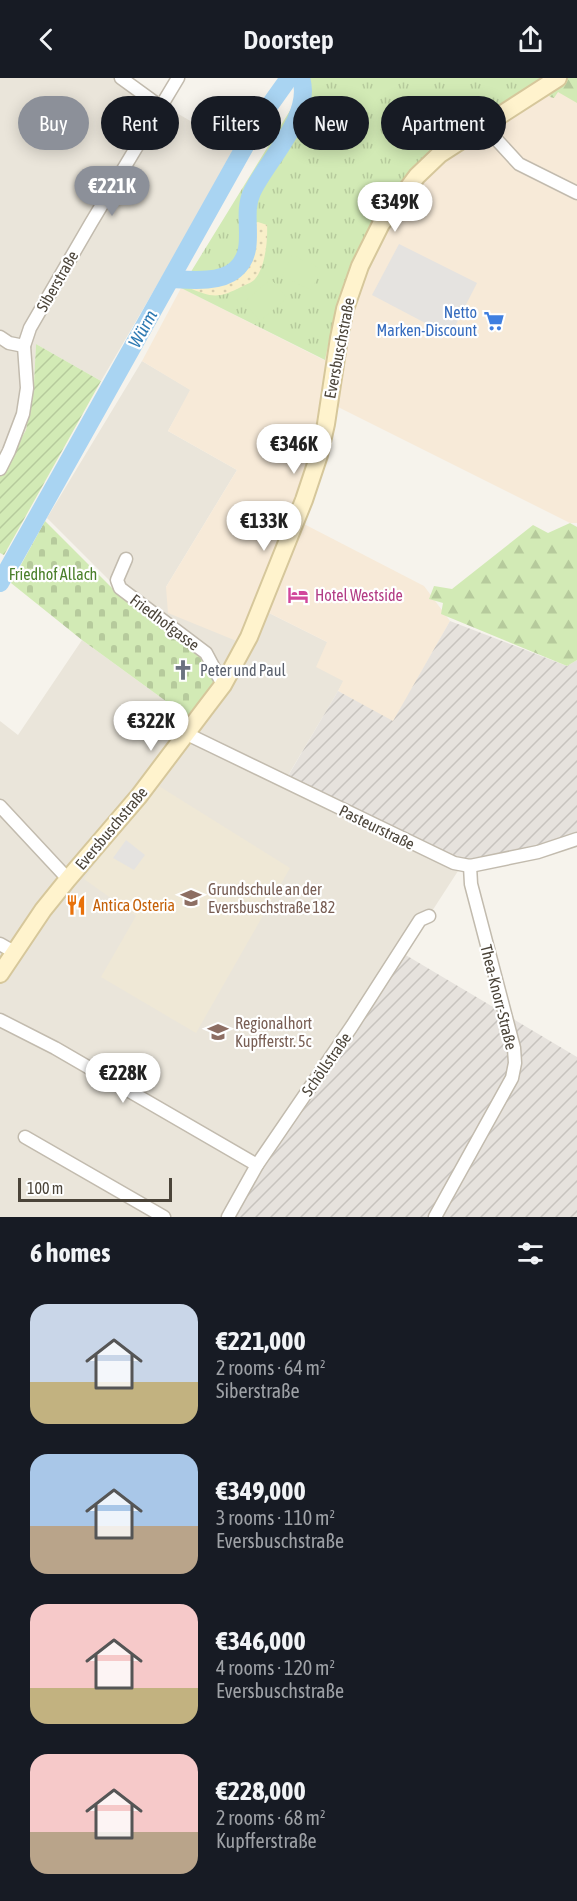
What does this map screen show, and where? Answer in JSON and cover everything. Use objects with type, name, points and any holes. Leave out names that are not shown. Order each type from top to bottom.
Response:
[{"type":"main road","name":"Eversbuschstraße","points":[[506,112],[558,78]]},
{"type":"main road","name":"Eversbuschstraße","points":[[0,974],[7,948],[43,910],[139,796],[223,685],[249,637],[304,500],[319,455],[345,309],[360,266],[381,224],[395,203],[427,166],[446,150]]},
{"type":"street","points":[[121,78],[146,96]]},
{"type":"street","name":"Siberstraße","points":[[167,96],[178,78]]},
{"type":"street","name":"Siberstraße","points":[[0,468],[23,414],[27,388],[24,346],[30,328],[135,150]]},
{"type":"street","points":[[506,150],[519,164],[577,193]]},
{"type":"street","points":[[0,337],[9,343],[24,346]]},
{"type":"street","name":"Friedhofgasse","points":[[126,559],[117,580],[120,588],[206,653],[223,685]]},
{"type":"street","name":"Pasteurstraße","points":[[187,734],[435,855],[454,862],[470,866],[538,852],[577,839]]},
{"type":"street","points":[[0,806],[68,879]]},
{"type":"street","name":"Thea-Knorr-Straße","points":[[435,1217],[512,1078],[514,1063],[514,1048],[471,884],[470,866]]},
{"type":"street","name":"Schöllstraße","points":[[228,1217],[257,1165],[352,1026],[420,920],[429,916]]},
{"type":"street","points":[[0,1020],[74,1058],[257,1165]]},
{"type":"street","points":[[25,1137],[164,1217]]},
{"type":"shaded area","points":[[0,78],[124,78],[150,96],[101,96],[101,150],[179,150],[179,114],[191,121],[191,150],[236,150],[101,381],[36,344],[34,383],[26,430],[0,476]]},
{"type":"shaded area","points":[[545,78],[566,78],[577,85],[577,523],[570,523],[336,406],[326,424],[239,642],[168,613],[166,587],[237,470],[168,431],[190,390],[142,361],[181,288],[324,360],[334,317],[377,214],[424,158],[436,150],[506,150],[506,104]]},
{"type":"shaded area","points":[[399,244],[477,283],[450,336],[372,295]]},
{"type":"shaded area","points":[[142,361],[191,390],[168,431],[237,470],[166,587],[257,607],[327,642],[344,681],[283,784],[458,871],[234,1217],[0,1217],[0,721],[18,735],[82,640],[203,726],[231,686],[115,586],[47,518]]},
{"type":"shaded area","points":[[304,524],[424,586],[450,621],[393,722],[338,691],[343,681],[316,667],[327,642],[267,612]]},
{"type":"shaded area","points":[[450,621],[567,666],[577,660],[577,832],[533,847],[463,860],[406,835],[288,776],[338,691],[393,721]]},
{"type":"shaded area","name":"Grundschule an der Eversbuschstraße 182","points":[[154,783],[290,868],[196,1033],[101,977],[136,916],[84,879]]},
{"type":"shaded area","points":[[126,840],[145,855],[134,870],[113,858]]},
{"type":"shaded area","points":[[404,954],[577,1057],[577,1217],[234,1217],[261,1167]]},
{"type":"green space","points":[[310,78],[545,78],[506,104],[506,96],[381,96],[381,150],[436,150],[424,158],[377,214],[334,317],[325,360],[181,288],[266,150],[281,150],[281,125],[293,106],[293,150],[369,150],[369,96],[299,96]]},
{"type":"green space","points":[[567,78],[577,78],[577,103],[558,92],[554,98],[548,93]]},
{"type":"green space","points":[[292,255],[322,269],[311,290],[282,276]]},
{"type":"green space","points":[[271,279],[287,298],[260,321],[244,302]]},
{"type":"green space","points":[[36,344],[101,381],[4,555],[0,553],[0,476],[26,430],[34,383]]},
{"type":"green space","name":"Friedhof Allach","points":[[45,521],[113,589],[205,655],[214,684],[189,718],[82,640],[11,583]]},
{"type":"green space","points":[[570,523],[577,527],[577,660],[567,666],[441,614],[443,603],[429,599],[434,586],[452,589],[533,525],[548,533]]},
{"type":"sand","points":[[258,222],[267,225],[267,238],[263,261],[254,280],[215,296],[187,287],[193,280],[220,276],[236,267],[245,251],[249,224]]},
{"type":"waterway","name":"Würm","points":[[0,583],[262,116],[289,78]]},
{"type":"waterway","points":[[172,279],[213,279],[229,274],[242,262],[248,243],[248,212],[252,192],[295,122],[301,107],[303,92],[301,78]]},
{"type":"place","name":"Netto Marken-Discount","points":[[494,321]]},
{"type":"place","name":"Hotel Westside","points":[[298,595]]},
{"type":"place","name":"Peter und Paul","points":[[183,670]]},
{"type":"place","name":"Grundschule an der Eversbuschstraße 182","points":[[191,898]]},
{"type":"place","name":"Antica Osteria","points":[[76,905]]},
{"type":"place","name":"Regionalhort Kupfferstr. 5c","points":[[218,1032]]}]
